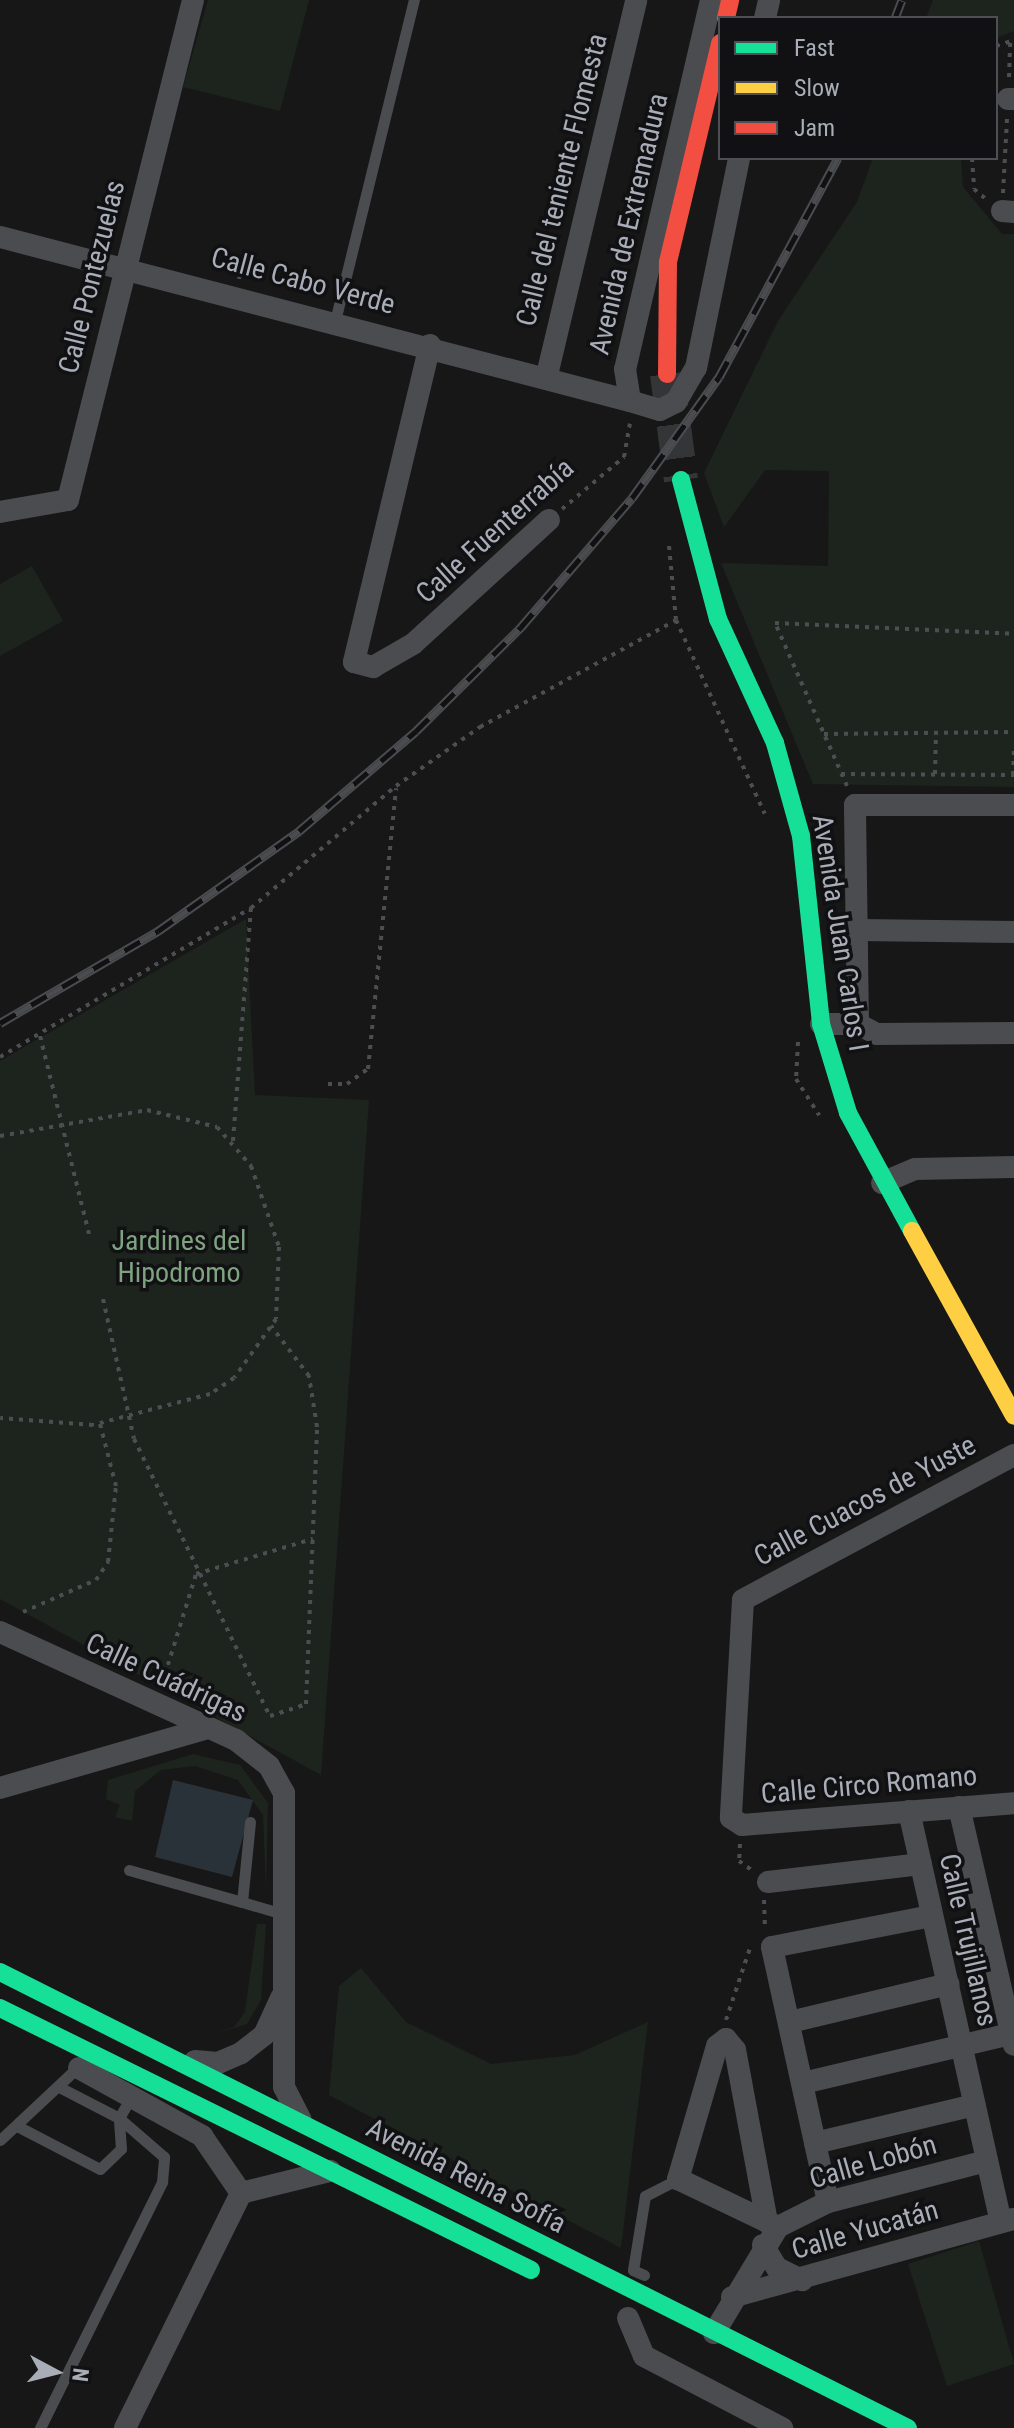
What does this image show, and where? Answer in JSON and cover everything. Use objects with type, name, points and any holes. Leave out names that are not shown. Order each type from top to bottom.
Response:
[{"type":"main road","name":"Avenida de Extremadura","points":[[667,374],[668,262],[718,51]]},
{"type":"main road","name":"Avenida Juan Carlos I","points":[[681,480],[718,619],[775,743],[801,836],[821,1024],[848,1113],[882,1183],[1014,1416]]},
{"type":"main road","name":"Avenida Reina Sofía","points":[[0,1972],[303,2124],[720,2313],[908,2428]]},
{"type":"main road","name":"Avenida Reina Sofía","points":[[0,2010],[557,2283]]},
{"type":"main road","points":[[621,2315],[655,2332]]},
{"type":"street","name":"Calle Pontezuelas","points":[[0,512],[68,500],[124,266],[193,0]]},
{"type":"street","name":"Calle del teniente Flomesta","points":[[547,375],[636,0]]},
{"type":"street","name":"Avenida de Extremadura","points":[[630,401],[625,369],[711,0]]},
{"type":"street","points":[[630,401],[660,410],[676,402],[696,368],[739,160]]},
{"type":"street","name":"Calle Cabo Verde","points":[[0,237],[547,375],[630,401]]},
{"type":"street","name":"Calle Fuenterrabía","points":[[430,345],[354,662],[373,667],[413,644],[549,520]]},
{"type":"street","points":[[589,387],[625,369]]},
{"type":"street","points":[[858,1024],[860,930],[855,805],[1014,805]]},
{"type":"street","points":[[860,930],[1014,932]]},
{"type":"street","points":[[821,1024],[858,1024],[877,1034],[1014,1033]]},
{"type":"street","points":[[882,1183],[915,1169],[1014,1167]]},
{"type":"street","name":"Calle Cuacos de Yuste","points":[[731,1818],[743,1600],[1014,1455]]},
{"type":"street","name":"Calle Cuádrigas","points":[[0,1632],[205,1729],[236,1740],[269,1766],[284,1793],[284,2087],[303,2124]]},
{"type":"street","points":[[0,1788],[205,1729]]},
{"type":"street","name":"Calle Circo Romano","points":[[731,1818],[742,1825],[1013,1805]]},
{"type":"street","points":[[803,2083],[961,2045],[1013,2037],[959,1807]]},
{"type":"street","name":"Calle Trujillanos","points":[[909,1811],[987,2161],[1007,2220]]},
{"type":"street","points":[[768,1882],[921,1864]]},
{"type":"street","points":[[828,2202],[772,1947],[932,1916]]},
{"type":"street","points":[[790,2022],[948,1984]]},
{"type":"street","name":"Calle Cuádrigas","points":[[174,2059],[218,2063],[241,2053],[264,2035],[283,1993]]},
{"type":"street","points":[[0,2010],[27,2038],[202,2136],[241,2193]]},
{"type":"street","points":[[726,2039],[735,2050],[772,2224],[678,2179],[717,2046],[726,2039]]},
{"type":"street","points":[[815,2143],[975,2105]]},
{"type":"street","name":"Calle Lobón","points":[[720,2313],[763,2245],[772,2224],[828,2202],[987,2161]]},
{"type":"street","points":[[125,2428],[241,2193],[330,2171]]},
{"type":"street","name":"Calle Yucatán","points":[[720,2313],[802,2280],[1007,2220]]},
{"type":"street","points":[[763,2245],[777,2268],[802,2280]]},
{"type":"street","points":[[621,2315],[644,2356],[755,2421],[782,2428]]},
{"type":"lane","points":[[335,321],[414,0]]},
{"type":"lane","points":[[242,1902],[250,1822]]},
{"type":"lane","points":[[129,1870],[283,1914]]},
{"type":"lane","points":[[0,2140],[61,2088],[78,2067]]},
{"type":"lane","points":[[40,2428],[162,2182],[164,2157],[119,2118],[61,2088]]},
{"type":"lane","points":[[17,2126],[100,2169],[121,2149],[119,2118],[131,2097]]},
{"type":"lane","points":[[659,2283],[633,2270],[634,2247],[645,2196],[678,2179]]},
{"type":"path","points":[[1008,212],[1012,40]]},
{"type":"path","points":[[972,160],[974,189],[1008,212]]},
{"type":"path","points":[[235,295],[246,254]]},
{"type":"path","name":"Calle Fuenterrabía","points":[[549,520],[624,457],[630,401]]},
{"type":"path","points":[[669,542],[676,620],[771,828]]},
{"type":"path","points":[[0,1057],[251,908],[396,786],[480,727],[676,620]]},
{"type":"path","points":[[855,805],[775,623],[1014,634]]},
{"type":"path","points":[[824,734],[1014,732]]},
{"type":"path","points":[[935,774],[936,733]]},
{"type":"path","points":[[841,774],[1014,775],[1014,750]]},
{"type":"path","points":[[328,1084],[347,1084],[368,1069],[396,786]]},
{"type":"path","points":[[233,1141],[251,908]]},
{"type":"path","points":[[798,1033],[796,1079],[826,1126]]},
{"type":"path","points":[[40,1036],[89,1234]]},
{"type":"path","points":[[0,1136],[60,1122],[147,1110],[217,1127],[233,1141],[251,1166],[279,1247],[271,1326],[222,1386],[130,1420],[100,1424],[0,1418]]},
{"type":"path","points":[[103,1299],[130,1420],[196,1574],[270,1716],[291,1712],[306,1704],[313,1539],[314,1395],[309,1376],[271,1326]]},
{"type":"path","points":[[23,1612],[96,1580],[108,1562],[116,1486],[100,1424]]},
{"type":"path","points":[[196,1574],[313,1539]]},
{"type":"path","points":[[161,1688],[196,1574]]},
{"type":"path","points":[[726,2039],[726,2007],[760,1921]]},
{"type":"green space","points":[[208,0],[309,0],[280,111],[183,87]]},
{"type":"green space","points":[[933,0],[1014,0],[1014,31],[998,37],[998,16],[927,16]]},
{"type":"green space","points":[[872,160],[961,160],[963,187],[1002,234],[1014,234],[1014,787],[813,784],[721,563],[828,566],[829,471],[765,470],[724,527],[704,473],[778,321],[857,202]]},
{"type":"green space","points":[[32,566],[63,621],[0,656],[0,584]]},
{"type":"green space","name":"Jardines del Hipodromo","points":[[246,919],[255,1095],[369,1100],[321,1775],[0,1599],[0,1061]]},
{"type":"green space","points":[[193,1754],[240,1765],[268,1803],[266,1894],[263,1815],[238,1780],[195,1766],[161,1770],[135,1791],[132,1821],[115,1817],[120,1805],[106,1799],[108,1780]]},
{"type":"green space","points":[[257,1924],[266,1924],[261,2000],[247,2024],[211,2035],[234,2027],[245,2012]]},
{"type":"green space","points":[[361,1968],[406,2022],[491,2064],[575,2055],[648,2022],[621,2248],[329,2095],[339,1986]]},
{"type":"green space","points":[[979,2241],[1014,2364],[947,2386],[908,2264]]},
{"type":"shaded area","points":[[173,1780],[253,1800],[232,1877],[155,1857]]},
{"type":"tunnel","points":[[667,374],[681,480]]},
{"type":"railway","points":[[896,16],[902,0]]},
{"type":"railway","points":[[0,1023],[158,931],[299,831],[416,731],[521,627],[632,498],[719,377],[837,160]]},
{"type":"traffic: fast","points":[[681,480],[718,619],[775,743],[801,836],[821,1024],[848,1113],[912,1231]]},
{"type":"traffic: fast","points":[[0,1972],[908,2428]]},
{"type":"traffic: fast","points":[[0,2008],[531,2270]]},
{"type":"traffic: slow","points":[[912,1231],[1014,1416]]},
{"type":"traffic: jam","points":[[726,16],[730,0]]},
{"type":"traffic: jam","points":[[667,374],[668,262],[718,51]]}]
